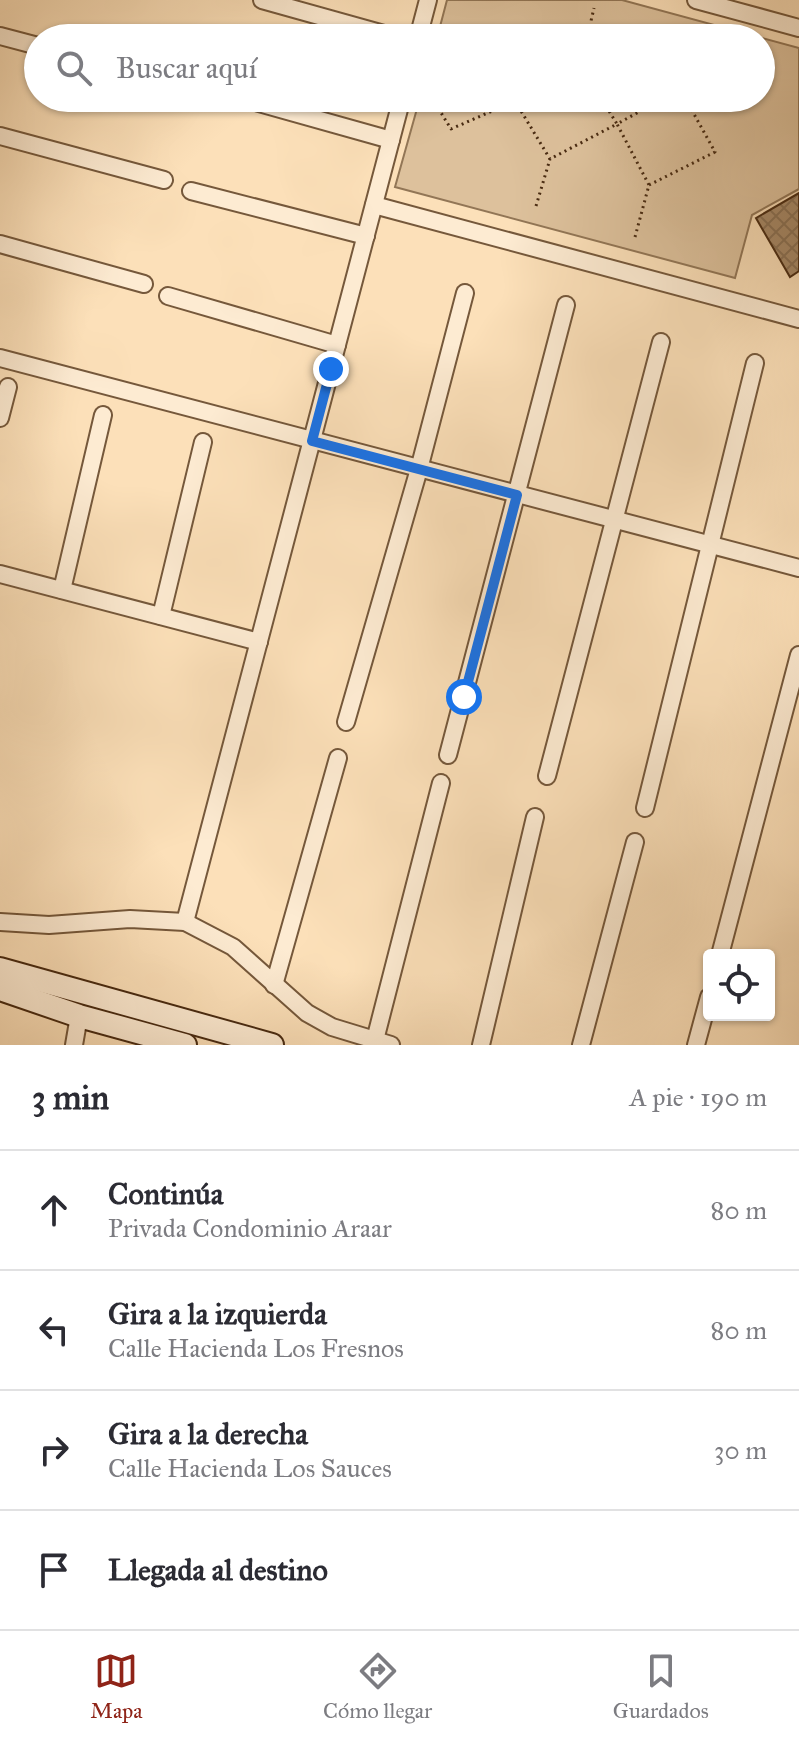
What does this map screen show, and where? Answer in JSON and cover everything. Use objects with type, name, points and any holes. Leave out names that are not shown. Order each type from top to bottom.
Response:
[{"type":"main road","points":[[0,969],[272,1045]]},
{"type":"main road","points":[[0,989],[79,1016],[117,1035],[185,1045]]},
{"type":"street","points":[[262,0],[348,24]]},
{"type":"street","points":[[422,24],[428,0]]},
{"type":"street","points":[[696,0],[754,8],[799,28]]},
{"type":"street","points":[[0,36],[24,42]]},
{"type":"street","points":[[291,112],[391,140]]},
{"type":"street","points":[[185,922],[398,112]]},
{"type":"street","points":[[0,136],[164,180]]},
{"type":"street","points":[[191,191],[366,236]]},
{"type":"street","points":[[374,205],[799,319]]},
{"type":"street","points":[[0,244],[144,284]]},
{"type":"street","points":[[346,722],[419,469],[465,293]]},
{"type":"street","points":[[168,296],[337,345]]},
{"type":"street","points":[[448,755],[566,305]]},
{"type":"street","points":[[547,776],[661,342]]},
{"type":"street","points":[[0,358],[799,568]]},
{"type":"street","points":[[645,808],[755,363]]},
{"type":"street","points":[[0,418],[8,387]]},
{"type":"street","points":[[62,590],[103,415]]},
{"type":"street","points":[[161,616],[203,442]]},
{"type":"street","points":[[0,574],[259,642]]},
{"type":"street","points":[[722,949],[799,655]]},
{"type":"street","points":[[274,985],[338,758]]},
{"type":"street","points":[[0,922],[49,925],[130,919],[185,922],[233,947],[307,1013],[332,1027],[383,1043],[441,783]]},
{"type":"street","points":[[481,1045],[535,817]]},
{"type":"street","points":[[581,1045],[635,842]]},
{"type":"street","points":[[74,1045],[79,1016]]},
{"type":"street","points":[[696,1045],[703,1019]]},
{"type":"path","points":[[590,24],[594,8]]},
{"type":"path","points":[[441,112],[451,129],[487,112]]},
{"type":"path","points":[[522,112],[550,159]]},
{"type":"path","points":[[610,112],[649,185],[635,237]]},
{"type":"path","points":[[536,206],[550,159],[639,112]]},
{"type":"path","points":[[649,185],[715,152],[693,112]]},
{"type":"shaded area","points":[[447,0],[622,0],[710,24],[441,24]]},
{"type":"shaded area","points":[[775,41],[799,48],[799,189],[752,215],[735,278],[395,187],[416,112],[775,112]]},
{"type":"building","points":[[799,193],[799,271],[790,277],[756,218]]},
{"type":"route","points":[[331,369],[312,441],[517,495],[464,697]]}]
